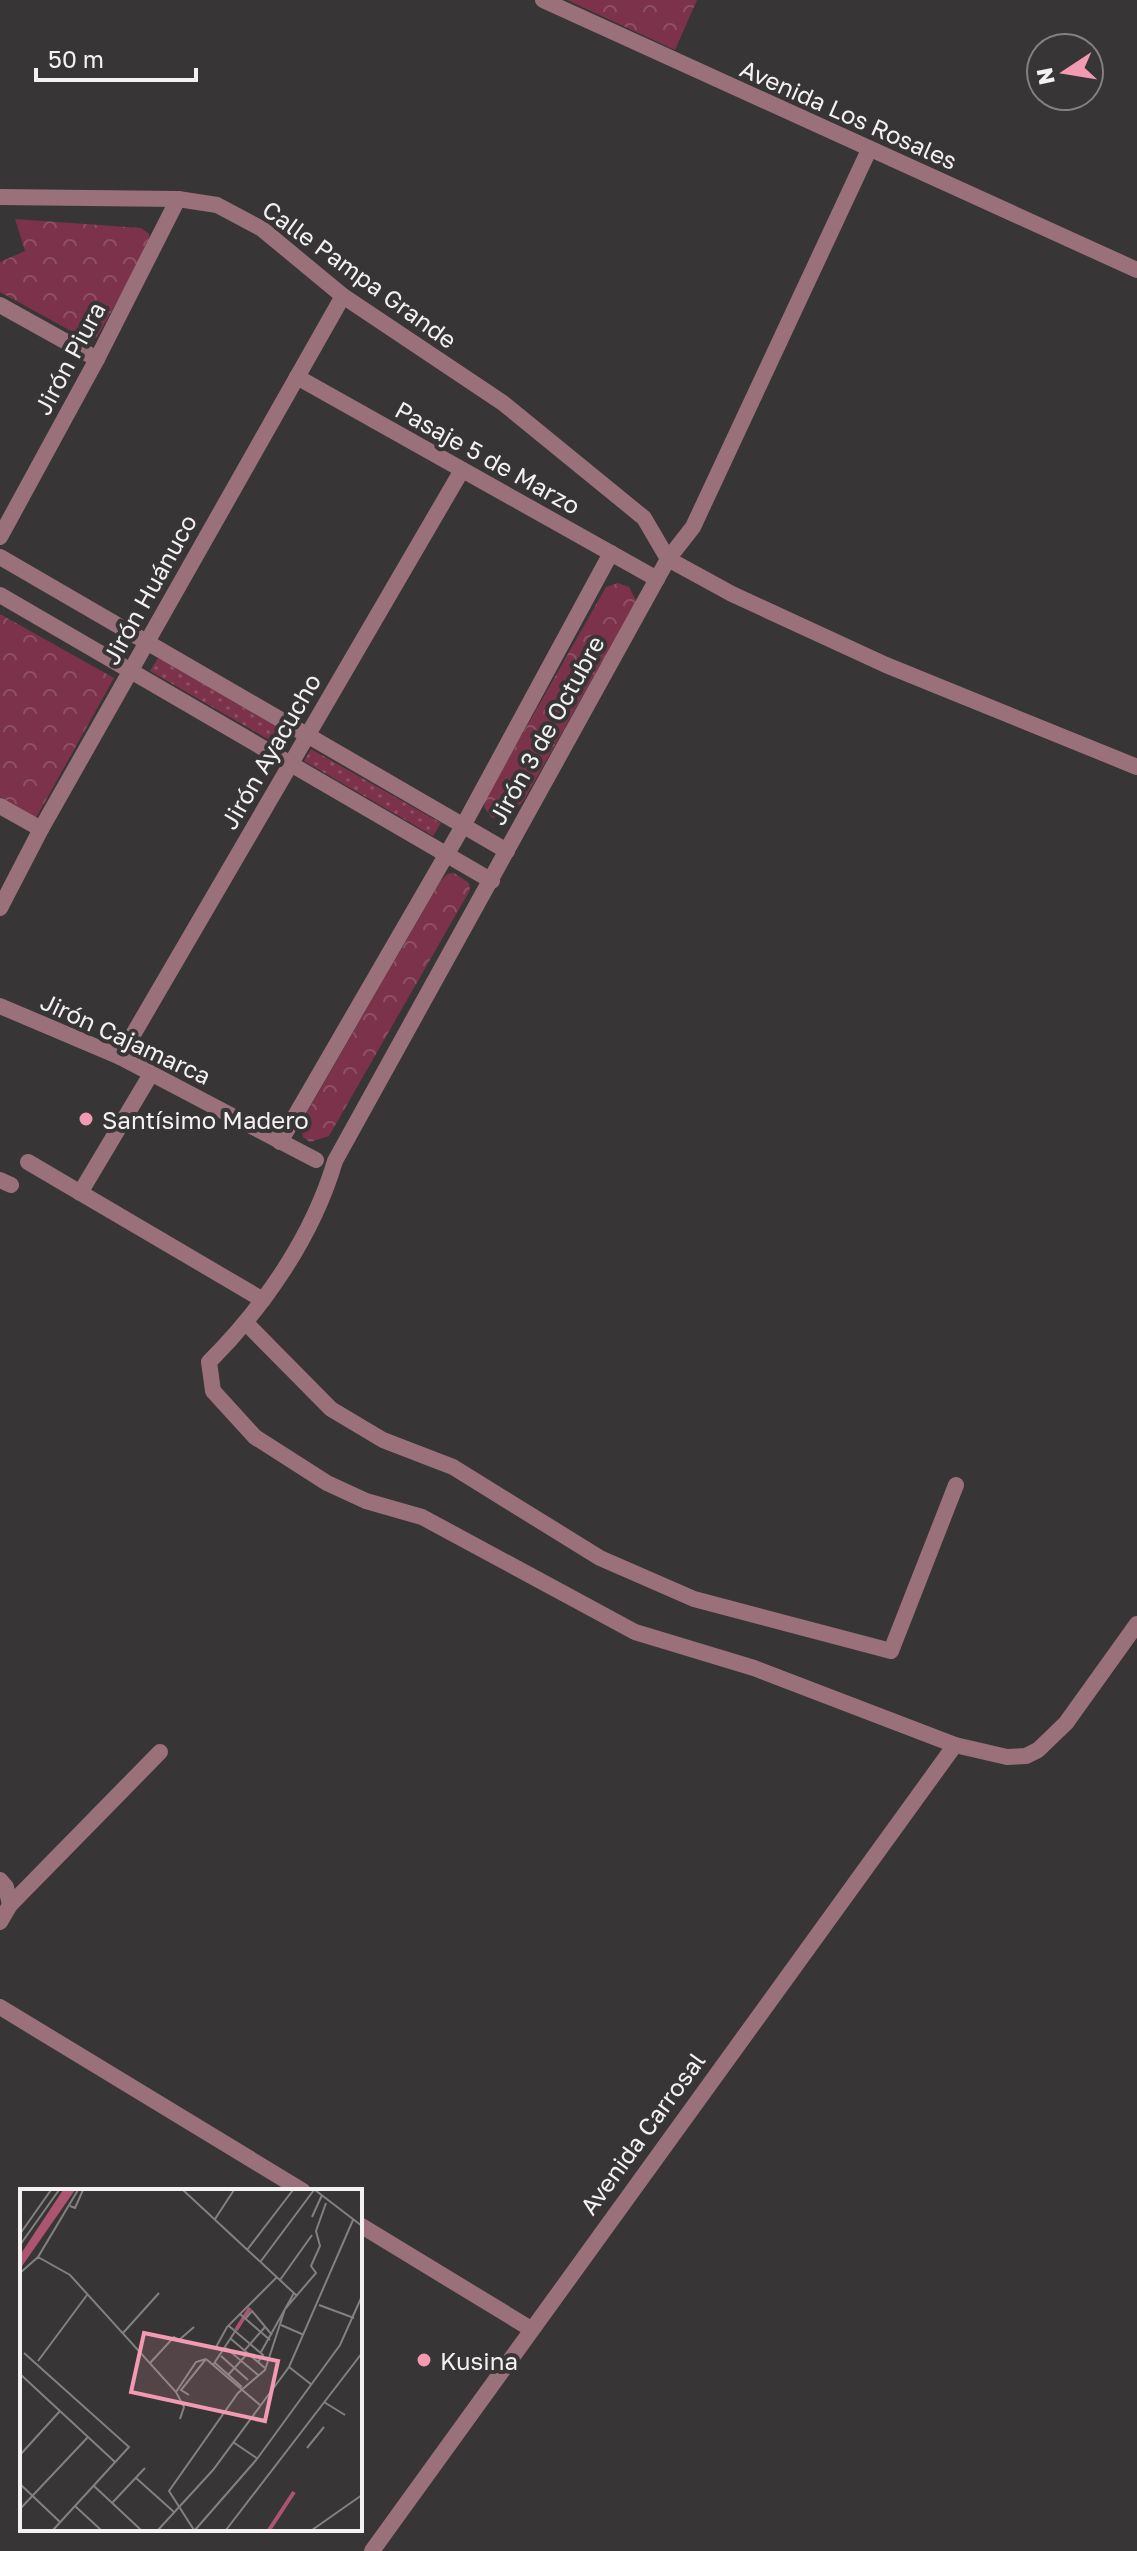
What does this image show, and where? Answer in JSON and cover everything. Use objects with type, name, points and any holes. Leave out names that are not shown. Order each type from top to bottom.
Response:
[{"type":"street","name":"Avenida Los Rosales","points":[[543,0],[1137,270]]},
{"type":"street","name":"Jirón 3 de Octubre","points":[[869,150],[693,527],[668,559],[335,1161],[323,1203],[247,1324],[209,1362],[213,1391],[255,1437],[327,1483],[366,1501],[422,1517],[635,1632],[754,1668],[955,1745]]},
{"type":"street","name":"Calle Pampa Grande","points":[[0,197],[178,199],[217,205],[262,229],[343,296],[503,403],[644,518],[668,559]]},
{"type":"street","name":"Jirón Piura","points":[[0,537],[97,359],[178,199]]},
{"type":"street","name":"Jirón Huánuco","points":[[0,908],[41,829],[343,296]]},
{"type":"street","points":[[0,305],[97,359]]},
{"type":"street","name":"Pasaje 5 de Marzo","points":[[297,377],[657,579]]},
{"type":"street","name":"Jirón Ayacucho","points":[[120,1057],[462,470]]},
{"type":"street","name":"Jirón 3 de Octubre","points":[[280,1142],[463,826],[611,553]]},
{"type":"street","points":[[0,557],[507,851]]},
{"type":"street","points":[[668,559],[732,594],[886,665],[1137,767]]},
{"type":"street","points":[[0,595],[492,881]]},
{"type":"street","points":[[0,806],[41,829]]},
{"type":"street","name":"Jirón Cajamarca","points":[[0,1006],[120,1057],[316,1160]]},
{"type":"street","points":[[80,1193],[151,1074]]},
{"type":"street","points":[[28,1162],[263,1300]]},
{"type":"street","points":[[247,1324],[331,1409],[383,1440],[453,1467],[600,1558],[694,1599],[891,1651],[956,1485]]},
{"type":"street","points":[[955,1745],[1007,1757],[1026,1756],[1038,1750],[1066,1723],[1137,1624]]},
{"type":"street","name":"Avenida Carrosal","points":[[372,2551],[955,1745]]},
{"type":"street","points":[[0,1922],[10,1905],[160,1752]]},
{"type":"street","points":[[0,1880],[6,1887],[10,1905]]},
{"type":"street","points":[[0,2007],[300,2189]]},
{"type":"street","points":[[362,2226],[531,2329]]},
{"type":"green space","points":[[567,0],[697,0],[675,50]]},
{"type":"green space","points":[[15,219],[141,228],[149,234],[150,243],[97,337],[91,342],[0,292],[0,262],[25,251]]},
{"type":"green space","points":[[618,583],[629,587],[636,600],[634,605],[524,800],[511,815],[492,818],[484,807],[486,798],[606,587]]},
{"type":"green space","points":[[0,614],[114,678],[36,818],[0,797]]},
{"type":"green space","points":[[158,658],[287,733],[280,746],[150,671]]},
{"type":"green space","points":[[311,749],[441,823],[433,836],[304,761]]},
{"type":"green space","points":[[454,873],[469,883],[470,890],[329,1136],[310,1142],[303,1137],[300,1124],[440,882],[447,874]]},
{"type":"place","name":"Santísimo Madero","points":[[86,1119]]},
{"type":"place","name":"Kusina","points":[[424,2360]]}]
